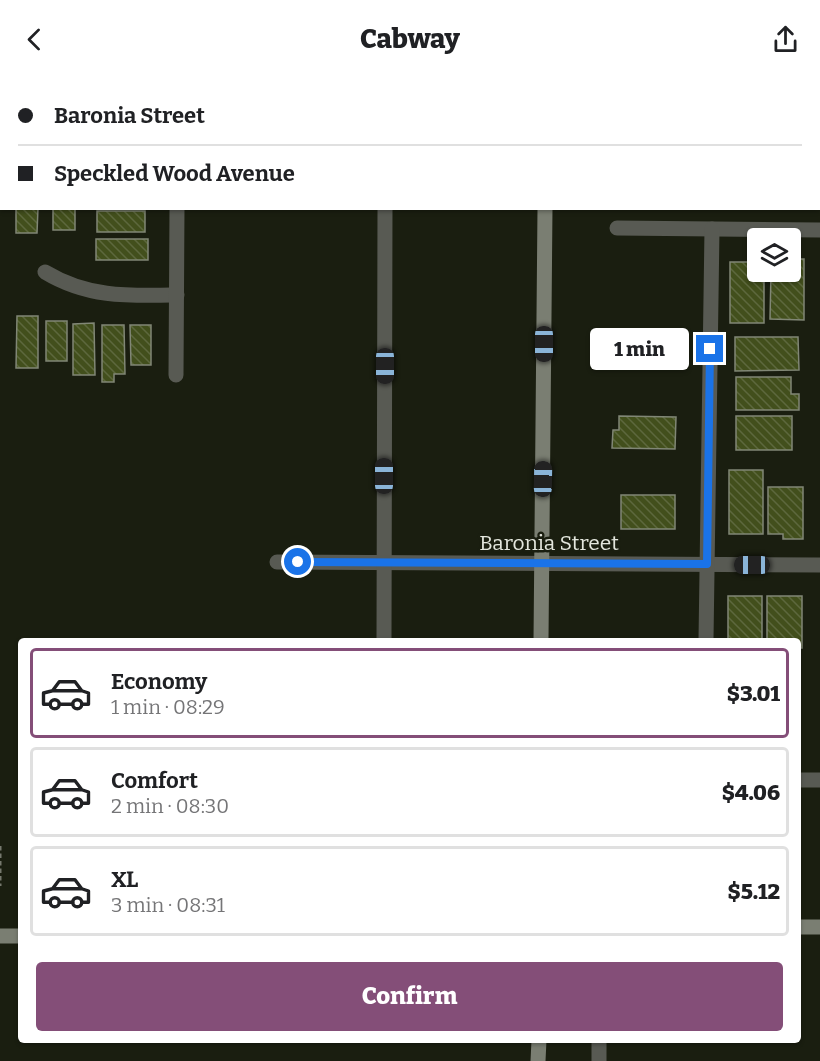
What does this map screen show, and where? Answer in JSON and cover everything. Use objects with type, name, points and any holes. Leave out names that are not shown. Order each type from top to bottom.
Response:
[{"type":"street","points":[[177,210],[177,375]]},
{"type":"street","points":[[384,638],[385,210]]},
{"type":"street","points":[[541,638],[545,210]]},
{"type":"street","points":[[616,228],[820,230]]},
{"type":"street","points":[[706,638],[712,229]]},
{"type":"street","points":[[45,272],[66,285],[114,296],[177,295]]},
{"type":"street","name":"Baronia Street","points":[[277,562],[820,565]]},
{"type":"street","points":[[801,780],[820,780]]},
{"type":"street","points":[[801,927],[820,927]]},
{"type":"street","points":[[0,936],[18,936]]},
{"type":"street","points":[[538,1061],[539,1043]]},
{"type":"street","points":[[599,1043],[599,1061]]},
{"type":"path","points":[[0,846],[0,886]]},
{"type":"building","points":[[16,210],[38,210],[37,233],[16,233]]},
{"type":"building","points":[[53,210],[75,210],[75,230],[53,230]]},
{"type":"building","points":[[97,211],[145,211],[145,232],[97,232]]},
{"type":"building","points":[[96,239],[148,239],[148,260],[96,260]]},
{"type":"building","points":[[801,259],[804,259],[804,320],[770,319],[771,282],[801,282]]},
{"type":"building","points":[[730,262],[747,262],[747,282],[764,282],[764,323],[730,323]]},
{"type":"building","points":[[17,316],[38,316],[38,368],[16,368]]},
{"type":"building","points":[[46,321],[67,321],[67,361],[46,361]]},
{"type":"building","points":[[94,323],[95,375],[73,375],[73,324]]},
{"type":"building","points":[[102,325],[124,325],[125,374],[114,374],[114,382],[102,382]]},
{"type":"building","points":[[130,325],[151,325],[151,365],[131,365]]},
{"type":"building","points":[[735,337],[798,337],[799,370],[735,371]]},
{"type":"building","points":[[736,377],[791,377],[791,394],[799,394],[799,410],[736,410]]},
{"type":"building","points":[[619,416],[676,417],[675,449],[612,448],[613,430],[619,430]]},
{"type":"building","points":[[736,416],[792,416],[792,450],[736,450]]},
{"type":"building","points":[[729,470],[763,470],[763,534],[729,534]]},
{"type":"building","points":[[768,487],[803,487],[803,539],[783,539],[783,534],[768,534]]},
{"type":"building","points":[[621,495],[675,495],[675,529],[621,529]]},
{"type":"building","points":[[728,596],[762,596],[762,638],[728,638]]},
{"type":"building","points":[[767,596],[802,596],[802,648],[801,638],[767,638]]},
{"type":"route","points":[[298,562],[707,564],[710,349]]}]
